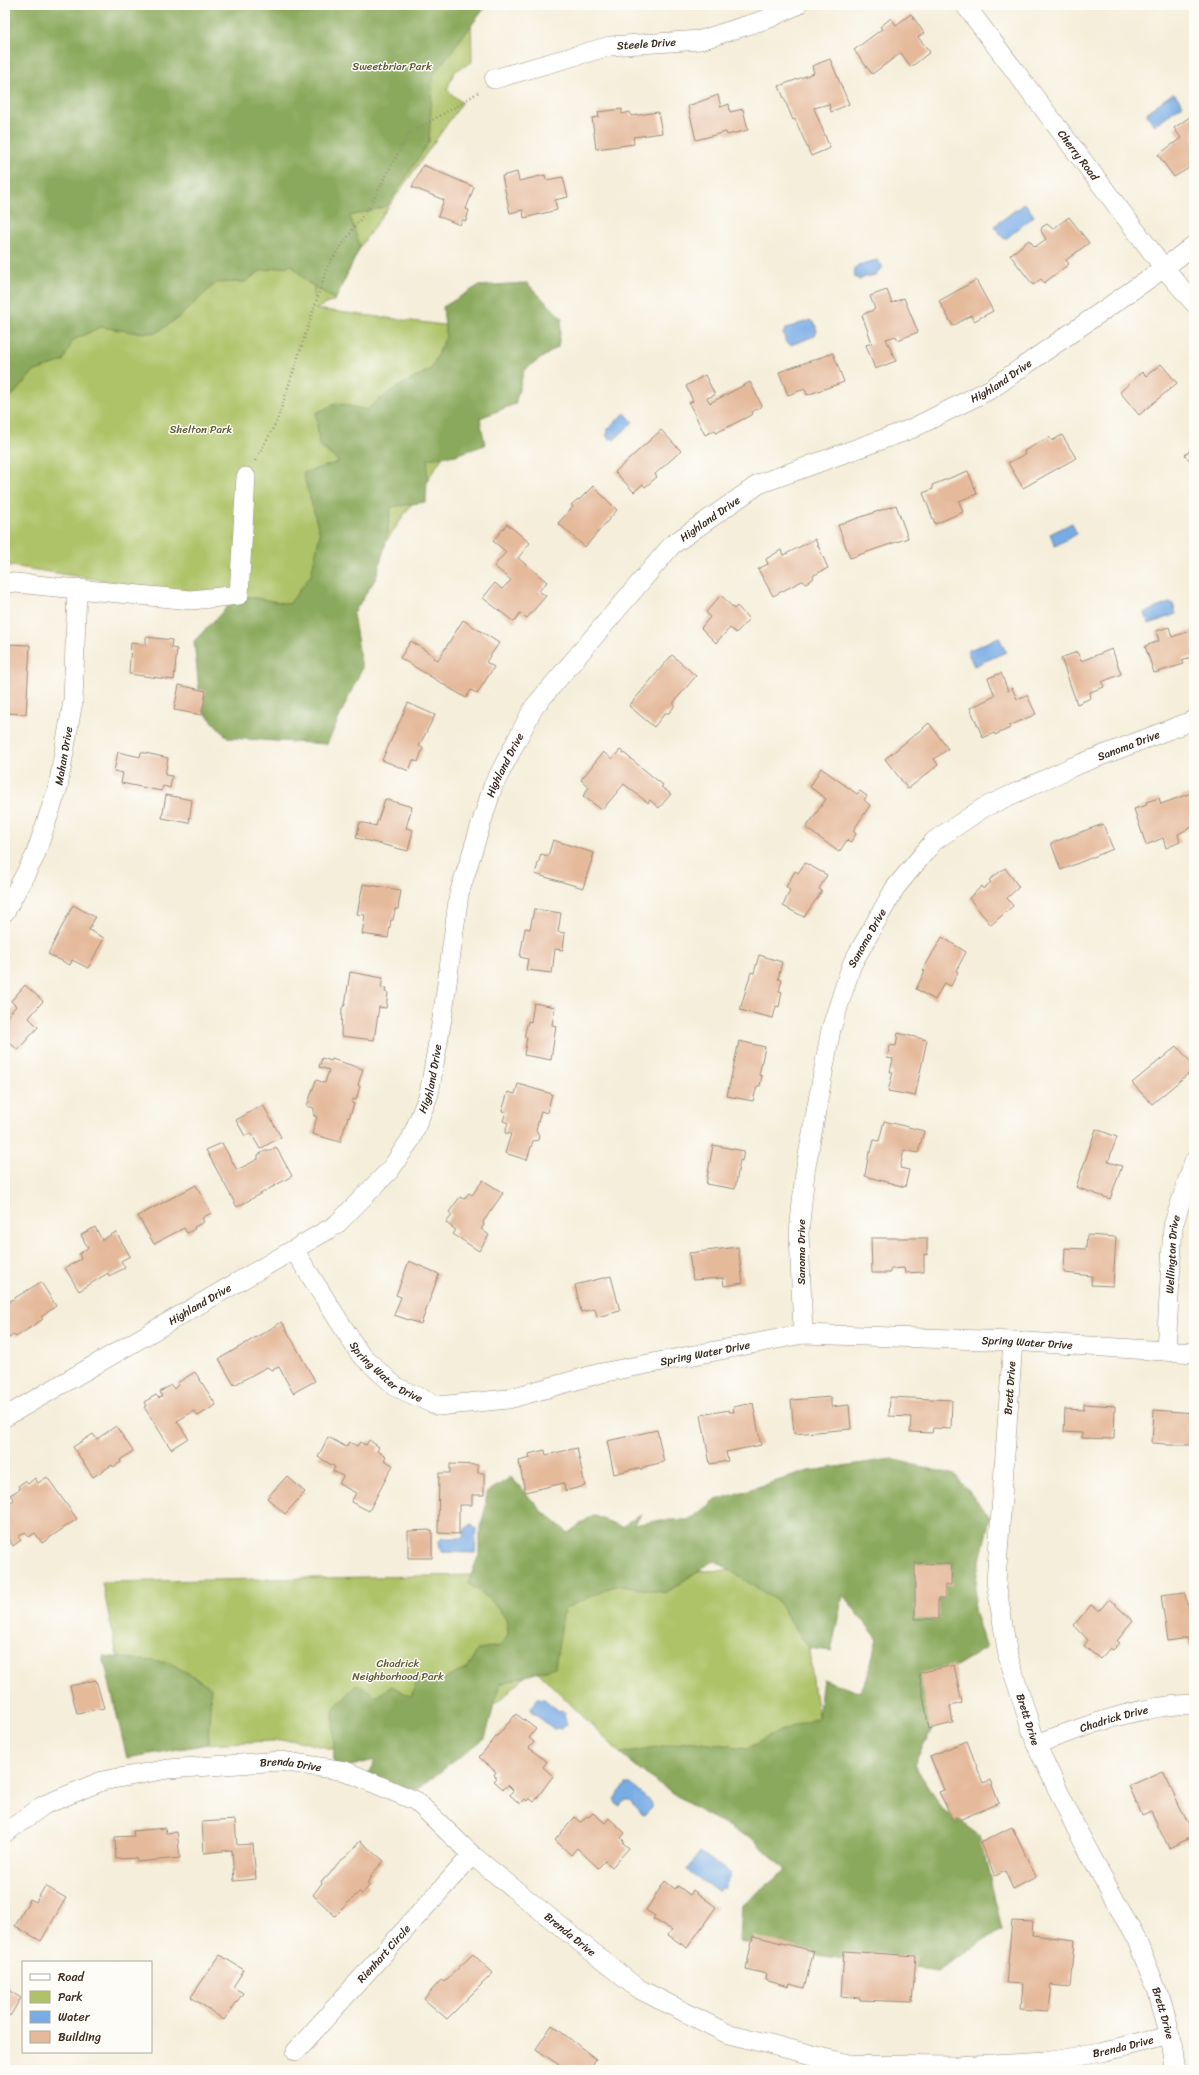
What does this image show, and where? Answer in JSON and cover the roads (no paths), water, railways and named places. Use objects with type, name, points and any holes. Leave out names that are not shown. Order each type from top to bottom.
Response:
[{"type":"street","name":"Steele Drive","points":[[494,80],[610,46],[701,40],[770,18],[797,5]]},
{"type":"street","name":"Cherry Road","points":[[965,5],[1164,268],[1194,303]]},
{"type":"street","name":"Highland Drive","points":[[5,1417],[336,1225],[390,1170],[411,1139],[429,1094],[443,1012],[459,894],[493,786],[534,707],[672,544],[759,484],[911,429],[991,389],[1164,268],[1194,245]]},
{"type":"street","points":[[5,582],[191,600],[239,595],[246,477]]},
{"type":"street","name":"Mahan Drive","points":[[5,912],[35,856],[58,787],[73,700],[77,588]]},
{"type":"street","name":"Sanoma Drive","points":[[803,1334],[800,1225],[805,1172],[831,1029],[852,964],[895,888],[934,841],[983,808],[1072,767],[1194,720]]},
{"type":"street","name":"Wellington Drive","points":[[1166,1351],[1173,1226],[1194,1161]]},
{"type":"street","name":"Spring Water Drive","points":[[294,1250],[360,1354],[396,1387],[438,1406],[508,1399],[601,1373],[803,1334],[1013,1341],[1194,1353]]},
{"type":"street","name":"Brett Drive","points":[[1013,1341],[996,1582],[1008,1656],[1036,1744],[1076,1828],[1138,1943],[1158,1993],[1170,2035],[1176,2070]]},
{"type":"street","name":"Chadrick Drive","points":[[1036,1744],[1127,1714],[1175,1704],[1194,1704]]},
{"type":"street","name":"Brenda Drive","points":[[5,1833],[44,1805],[102,1781],[168,1769],[281,1761],[345,1772],[416,1801],[472,1855],[637,1988],[726,2033],[852,2065],[956,2066],[1045,2061],[1101,2052],[1170,2035]]},
{"type":"street","name":"Rienhart Circle","points":[[296,2051],[472,1855]]},
{"type":"water","points":[[1172,94],[1175,94],[1183,105],[1154,125],[1147,115],[1148,111]]},
{"type":"water","points":[[1025,203],[1034,216],[1007,238],[1003,238],[994,226]]},
{"type":"water","points":[[877,260],[883,267],[876,275],[859,280],[855,277],[854,269],[858,265]]},
{"type":"water","points":[[810,320],[815,324],[817,331],[815,336],[791,345],[786,343],[783,333],[787,328]]},
{"type":"water","points":[[625,413],[633,422],[614,440],[611,438],[609,439],[606,435],[608,433],[606,431]]},
{"type":"water","points":[[1072,523],[1077,534],[1055,546],[1050,534]]},
{"type":"water","points":[[1169,603],[1173,604],[1176,614],[1149,624],[1145,614],[1146,612]]},
{"type":"water","points":[[999,637],[1006,652],[974,666],[967,651]]},
{"type":"water","points":[[472,1524],[476,1529],[475,1553],[441,1552],[439,1541],[442,1538],[463,1538],[465,1529]]},
{"type":"water","points":[[538,1698],[544,1699],[559,1711],[561,1710],[566,1713],[564,1715],[567,1724],[561,1730],[559,1728],[554,1729],[533,1713],[531,1708]]},
{"type":"water","points":[[626,1784],[631,1784],[652,1804],[652,1808],[646,1814],[643,1815],[629,1801],[624,1801],[620,1806],[617,1805],[614,1799]]},
{"type":"water","points":[[700,1852],[731,1874],[724,1888],[721,1887],[718,1892],[687,1870]]},
{"type":"park label","name":"Sweetbriar Park","points":[[392,66]]},
{"type":"park label","name":"Shelton Park","points":[[201,429]]},
{"type":"park label","name":"Chadrick Neighborhood Park","points":[[398,1669]]}]
